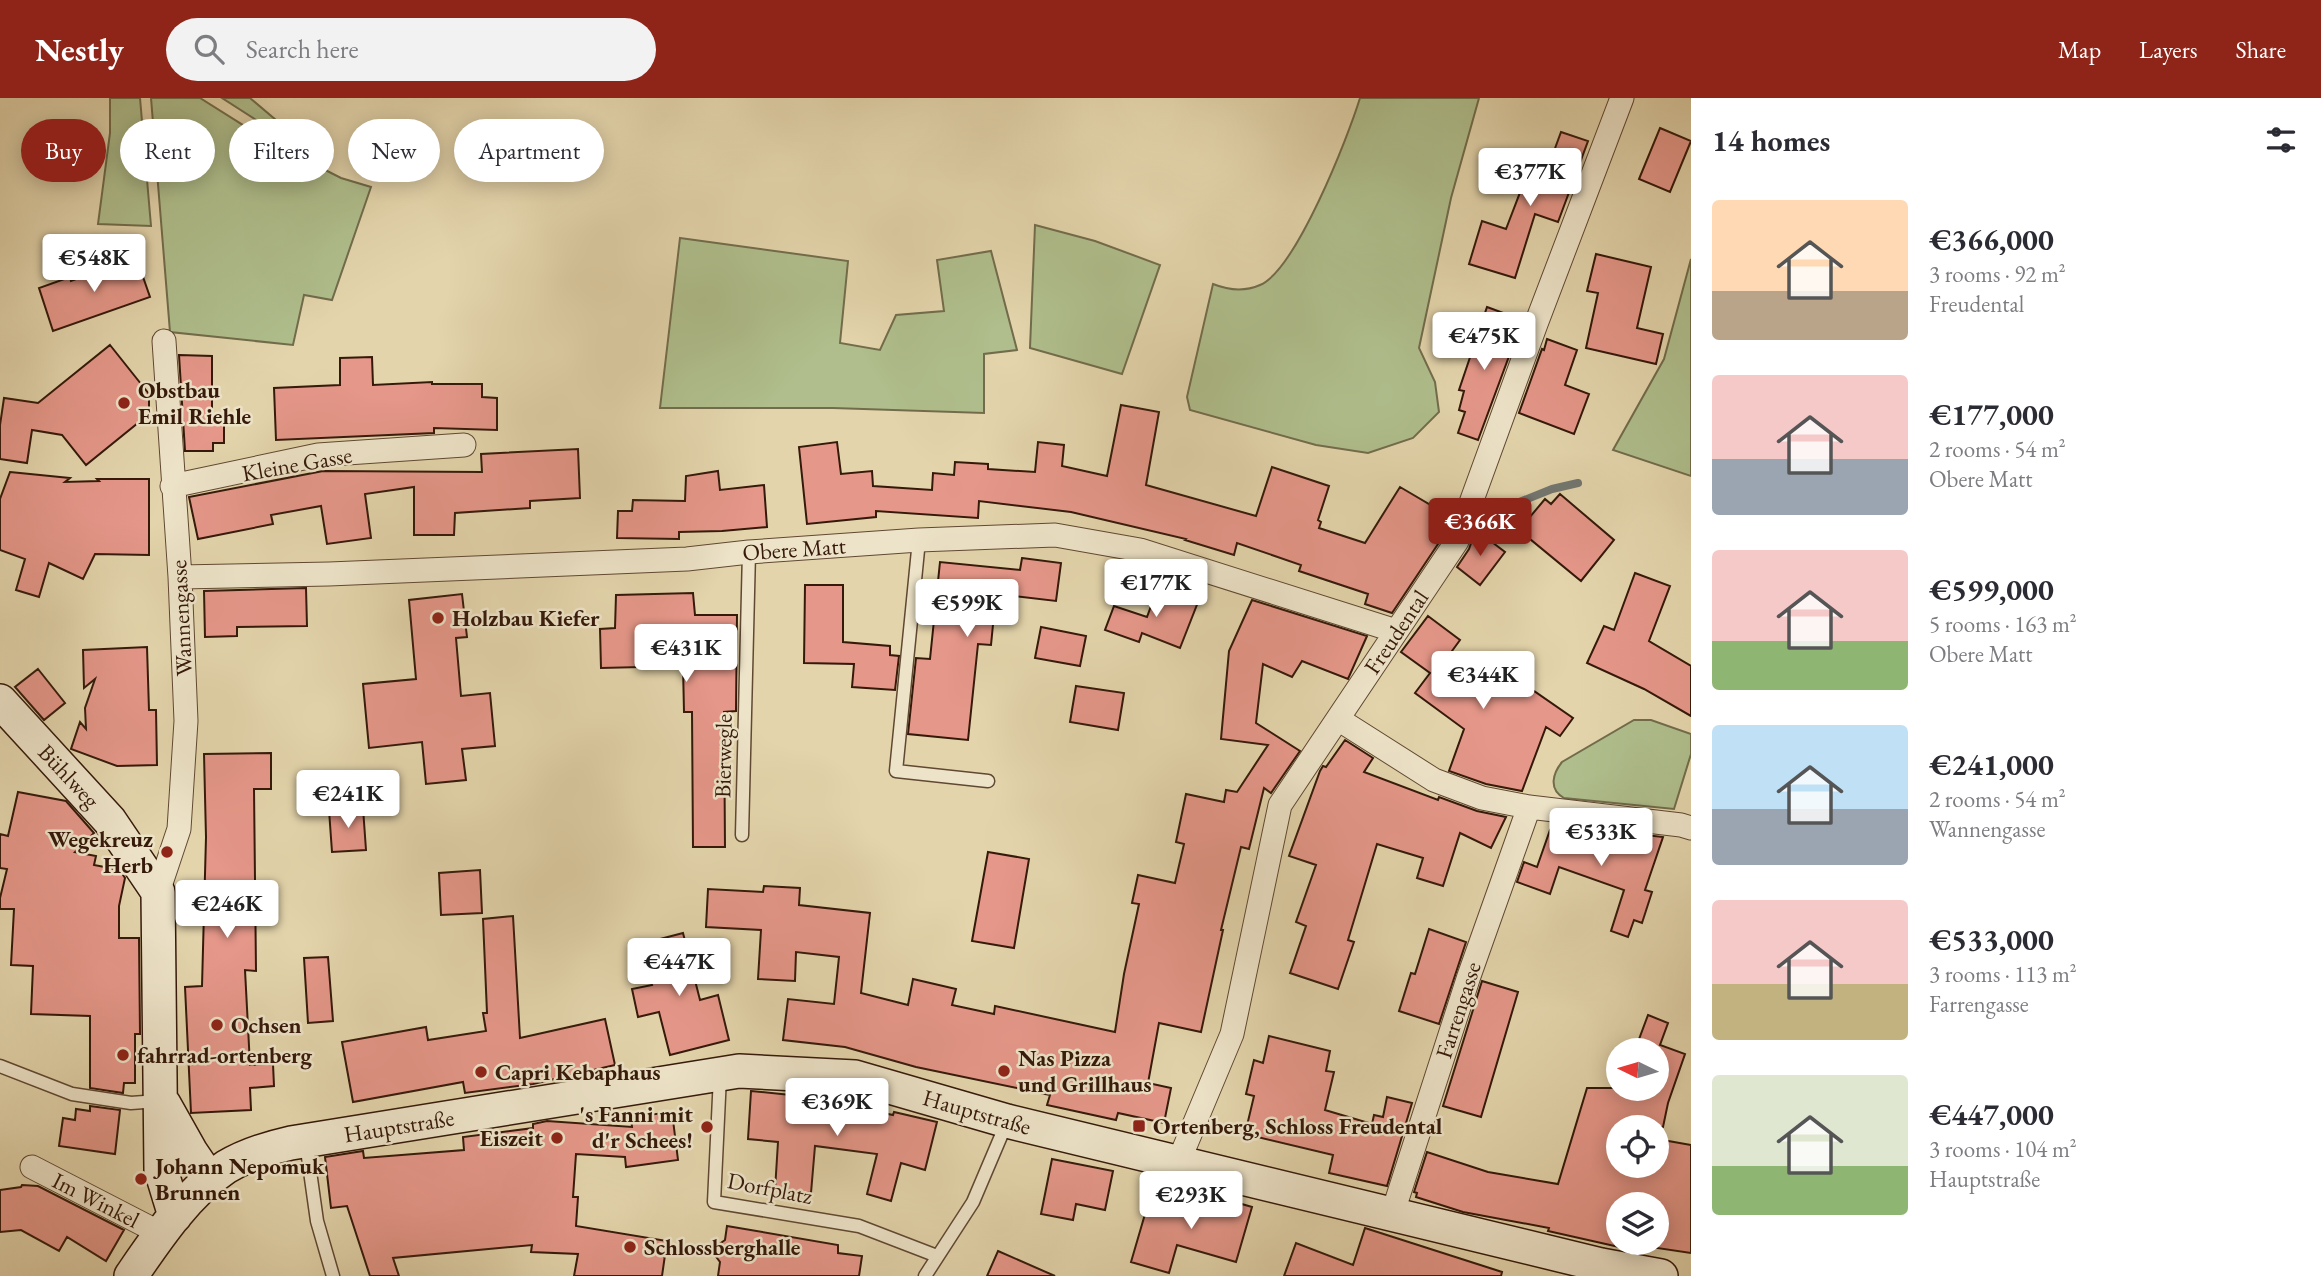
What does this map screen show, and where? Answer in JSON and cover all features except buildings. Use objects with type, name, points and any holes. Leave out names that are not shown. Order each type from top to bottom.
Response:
[{"type":"street","name":"Freudental","points":[[1178,1163],[1231,1034],[1280,805],[1457,541],[1622,98]]},
{"type":"street","name":"Wannengasse","points":[[158,892],[179,829],[186,721],[180,577],[164,341]]},
{"type":"street","name":"Kleine Gasse","points":[[172,486],[318,455],[464,445]]},
{"type":"street","name":"Obere Matt","points":[[180,577],[329,574],[687,559],[919,540],[1055,535],[1140,550],[1396,631]]},
{"type":"street","name":"Bühlweg","points":[[0,701],[110,821],[158,892]]},
{"type":"street","points":[[1338,719],[1434,780],[1482,798],[1529,807],[1686,826]]},
{"type":"street","name":"Farrengasse","points":[[1392,1215],[1469,976],[1529,807]]},
{"type":"street","points":[[158,892],[161,1170],[168,1224]]},
{"type":"street","name":"Hauptstraße","points":[[131,1276],[168,1224],[210,1180],[227,1167],[261,1151],[305,1140],[739,1070],[855,1077],[1007,1121],[1601,1265],[1661,1276]]},
{"type":"street","points":[[162,1100],[185,1143],[210,1180]]},
{"type":"street","name":"Im Winkel","points":[[32,1167],[168,1224]]},
{"type":"lane","points":[[919,540],[896,772],[988,781]]},
{"type":"lane","name":"Bierwegle","points":[[742,835],[748,552]]},
{"type":"lane","points":[[0,1066],[72,1094],[131,1103],[162,1100]]},
{"type":"lane","name":"Dorfplatz","points":[[720,1074],[714,1202],[859,1226],[937,1256]]},
{"type":"lane","points":[[925,1276],[973,1202],[1007,1121]]},
{"type":"lane","points":[[305,1140],[317,1221],[333,1276]]},
{"type":"green space","points":[[110,98],[140,98],[142,119],[120,119],[120,182],[147,182],[151,226],[98,224],[104,182],[106,182]]},
{"type":"green space","points":[[151,98],[200,98],[233,119],[229,119],[229,182],[334,182],[334,174],[348,182],[371,187],[332,300],[304,295],[293,345],[170,332],[158,182],[215,182],[215,119],[153,119]]},
{"type":"green space","points":[[222,98],[250,98],[275,119],[255,119]]},
{"type":"green space","points":[[1360,98],[1479,98],[1451,198],[1419,348],[1435,382],[1439,412],[1413,438],[1368,453],[1316,445],[1190,410],[1187,397],[1213,284],[1230,289],[1248,289],[1260,285],[1274,274],[1289,255],[1319,201]]},
{"type":"green space","points":[[1035,225],[1095,241],[1160,265],[1122,374],[1030,348]]},
{"type":"green space","points":[[680,238],[848,261],[840,343],[880,350],[896,315],[944,311],[937,260],[991,251],[1017,350],[984,354],[984,413],[833,408],[660,408]]},
{"type":"green space","points":[[1691,259],[1691,476],[1613,450],[1664,359]]},
{"type":"green space","points":[[1634,720],[1651,720],[1691,734],[1691,754],[1674,809],[1564,798],[1559,794],[1554,781],[1562,762]]},
{"type":"waterway","points":[[1498,522],[1517,503],[1552,489],[1578,483]]},
{"type":"place","name":"Obstbau Emil Riehle","points":[[124,403]]},
{"type":"place","name":"Holzbau Kiefer","points":[[438,618]]},
{"type":"place","name":"Wegekreuz Herb","points":[[167,852]]},
{"type":"place","name":"Ochsen","points":[[217,1025]]},
{"type":"place","name":"fahrrad-ortenberg","points":[[123,1055]]},
{"type":"place","name":"Nas Pizza und Grillhaus","points":[[1004,1071]]},
{"type":"place","name":"Capri Kebaphaus","points":[[481,1072]]},
{"type":"place","name":"Ortenberg, Schloss Freudental","points":[[1139,1126]]},
{"type":"place","name":"'s Fanni mit d'r Schees!","points":[[707,1127]]},
{"type":"place","name":"Eiszeit","points":[[557,1138]]},
{"type":"place","name":"Johann Nepomuk Brunnen","points":[[141,1179]]},
{"type":"place","name":"Schlossberghalle","points":[[630,1247]]}]
